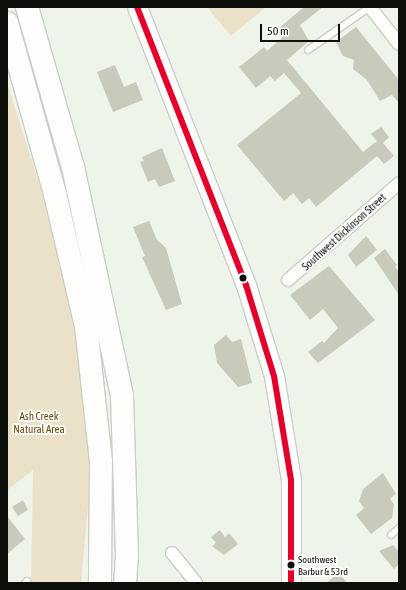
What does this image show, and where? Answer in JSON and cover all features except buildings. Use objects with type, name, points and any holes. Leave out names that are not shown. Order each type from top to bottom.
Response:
[{"type":"highway","points":[[28,7],[72,167],[122,396],[127,555],[124,583]]},
{"type":"highway","points":[[7,23],[55,194],[86,326],[101,461],[100,583]]},
{"type":"main road","points":[[137,7],[243,277],[274,376],[290,480],[290,582]]},
{"type":"street","points":[[372,8],[399,44]]},
{"type":"street","name":"Southwest Dickinson Street","points":[[288,280],[399,183]]},
{"type":"street","points":[[172,553],[196,583]]},
{"type":"lane","points":[[308,50],[372,8]]},
{"type":"lane","points":[[391,534],[399,528]]},
{"type":"green space","points":[[207,7],[266,7],[231,36]]},
{"type":"green space","name":"Ash Creek Natural Area","points":[[7,83],[43,196],[82,361],[93,451],[81,583],[31,583],[33,470],[7,490]]},
{"type":"transit line","points":[[137,7],[246,285],[274,376],[291,480],[291,583]]},
{"type":"place","name":"Southwest Barbur & 53rd","points":[[291,565]]}]
